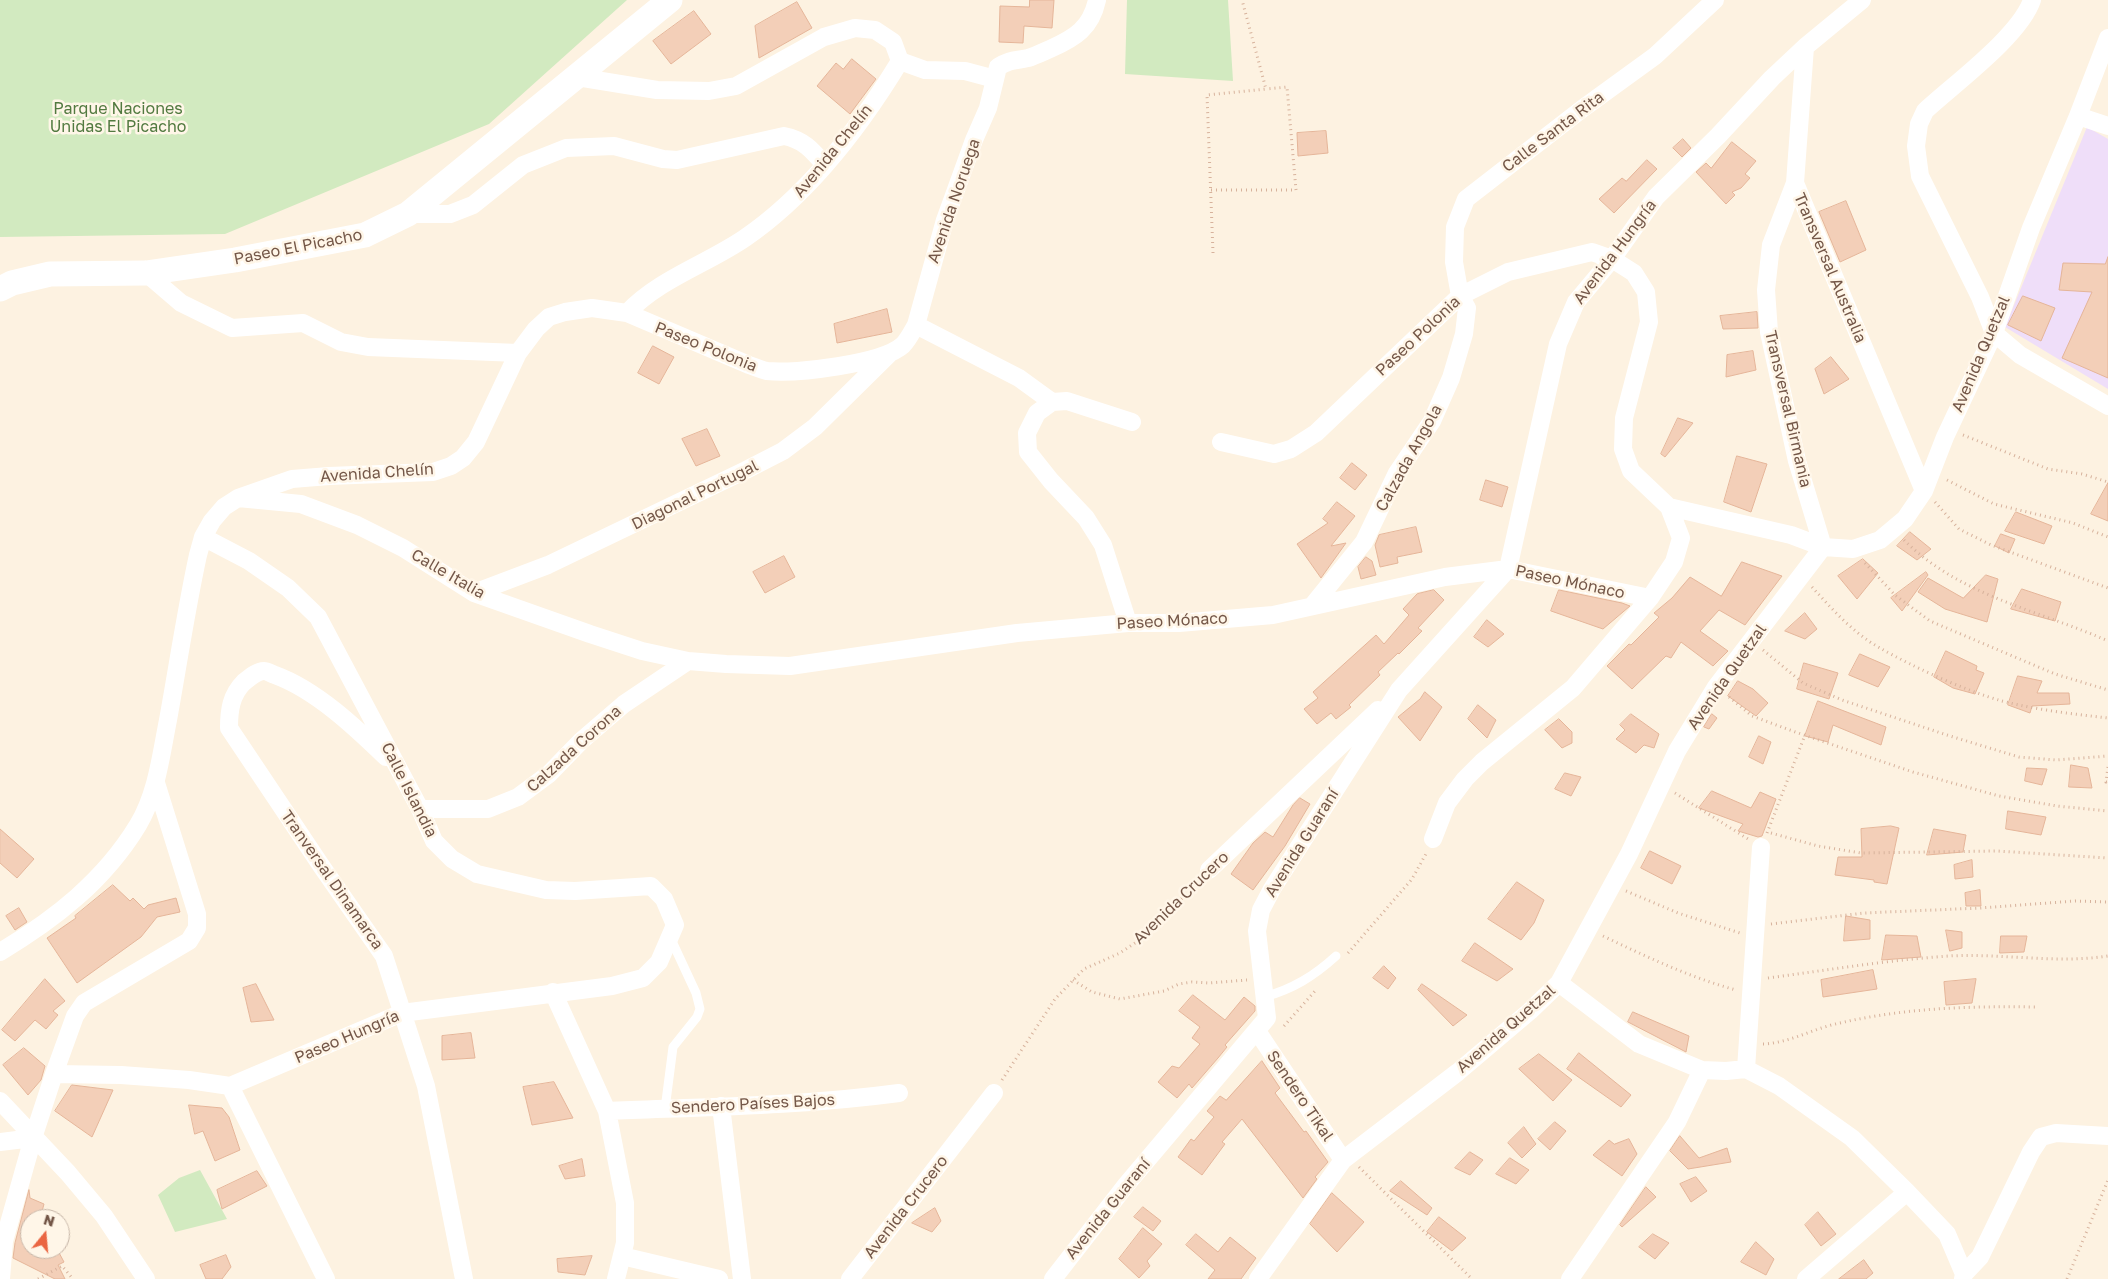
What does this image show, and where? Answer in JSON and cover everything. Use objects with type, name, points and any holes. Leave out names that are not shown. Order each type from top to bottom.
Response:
[{"type":"street","name":"Paseo El Picacho","points":[[0,290],[12,283],[50,274],[146,273],[235,260],[365,235],[408,214],[670,0]]},
{"type":"street","points":[[577,77],[657,90],[709,91],[736,86],[824,37],[855,28],[875,30],[893,42],[900,61],[925,70],[965,71],[995,79],[998,67],[1009,60],[1029,58],[1072,39],[1090,20],[1097,0]]},
{"type":"street","name":"Calle Santa Rita","points":[[1460,296],[1454,262],[1455,227],[1466,199],[1582,109],[1655,56],[1715,0]]},
{"type":"street","points":[[1805,47],[1862,0]]},
{"type":"street","points":[[2032,0],[2028,11],[2009,36],[1925,111],[1920,124],[1916,146],[1920,176],[1980,297],[1994,333],[2020,355],[2108,406]]},
{"type":"street","name":"Avenida Quetzal","points":[[1258,1279],[1345,1158],[1458,1072],[1530,1011],[1558,984],[1629,854],[1677,751],[1716,687],[1823,547],[1853,549],[1880,540],[1905,519],[1924,491],[1948,429],[1994,333],[2030,228],[2078,116],[2108,38]]},
{"type":"street","name":"Transversal Australia","points":[[1805,47],[1795,183],[1924,491]]},
{"type":"street","name":"Avenida Hungría","points":[[1508,569],[1558,344],[1576,302],[1612,259],[1656,197],[1718,136],[1772,78],[1805,47]]},
{"type":"street","name":"Avenida Chelín","points":[[0,952],[40,928],[80,895],[111,863],[139,824],[156,783],[191,588],[203,537],[212,521],[224,507],[238,498],[292,479],[433,472],[451,466],[463,458],[476,442],[518,354],[536,329],[549,317],[565,312],[592,308],[627,314],[642,298],[745,238],[790,203],[825,165],[883,88],[900,61]]},
{"type":"street","name":"Avenida Noruega","points":[[916,325],[945,220],[974,140],[988,108],[995,79]]},
{"type":"street","points":[[2078,116],[2108,126]]},
{"type":"street","points":[[408,214],[450,214],[473,205],[523,165],[566,148],[614,146],[663,159],[677,160],[784,136],[797,139],[808,145],[825,165]]},
{"type":"street","name":"Transversal Birmania","points":[[1795,183],[1771,245],[1766,290],[1769,332],[1797,461],[1823,547]]},
{"type":"street","name":"Paseo Polonia","points":[[1221,442],[1274,454],[1291,449],[1316,433],[1460,296],[1508,272],[1592,252],[1612,259],[1634,273],[1646,292],[1649,322],[1624,418],[1623,449],[1631,471],[1669,507]]},
{"type":"street","points":[[146,273],[181,302],[232,328],[303,323],[341,342],[368,347],[518,354]]},
{"type":"street","name":"Calzada Angola","points":[[1314,605],[1364,542],[1397,473],[1432,421],[1451,378],[1464,334],[1467,308],[1460,296]]},
{"type":"street","name":"Paseo Polonia","points":[[627,314],[748,365],[781,372],[834,367],[889,354],[904,344],[916,325]]},
{"type":"street","points":[[916,325],[1019,378],[1052,402]]},
{"type":"street","name":"Diagonal Portugal","points":[[474,593],[548,565],[782,451],[815,427],[889,354]]},
{"type":"street","points":[[1128,623],[1103,545],[1086,518],[1028,452],[1027,433],[1037,412],[1052,402],[1067,401],[1132,422]]},
{"type":"street","name":"Calle Italia","points":[[238,498],[301,504],[357,525],[403,548],[474,593],[642,651],[688,661]]},
{"type":"street","points":[[1669,507],[1792,535],[1823,547]]},
{"type":"street","points":[[1433,838],[1446,804],[1466,779],[1482,762],[1573,688],[1650,598],[1674,562],[1681,538],[1669,507]]},
{"type":"street","name":"Calle Islandia","points":[[203,537],[257,566],[288,588],[318,617],[420,809],[434,840],[452,860],[477,874],[546,890],[575,891],[651,886],[664,899],[675,925],[659,962],[644,978]]},
{"type":"street","name":"Paseo Mónaco","points":[[688,661],[790,666],[1017,633],[1128,623],[1179,623],[1273,614],[1445,577],[1508,569],[1650,598]]},
{"type":"street","name":"Avenida Guaraní","points":[[1053,1279],[1126,1185],[1267,1018],[1257,931],[1261,910],[1282,871],[1399,690],[1508,569]]},
{"type":"street","name":"Calzada Corona","points":[[420,809],[488,809],[518,797],[550,774],[581,741],[624,704],[688,661]]},
{"type":"street","name":"Tranversal Dinamarca","points":[[399,770],[360,732],[335,711],[284,678],[264,671],[250,676],[236,690],[229,711],[229,728],[384,956],[426,1086],[464,1279]]},
{"type":"street","name":"Avenida Crucero","points":[[1209,870],[1399,690]]},
{"type":"street","points":[[0,1279],[4,1241],[54,1074],[76,1016],[84,1003],[189,941],[197,928],[198,914],[156,783]]},
{"type":"street","points":[[1746,1069],[1755,932],[1764,840]]},
{"type":"street","name":"Paseo Hungría","points":[[230,1086],[402,1013],[553,992],[612,986],[644,978]]},
{"type":"street","points":[[1558,984],[1639,1044],[1702,1070],[1726,1071],[1746,1069],[1779,1086],[1852,1138],[1947,1234],[1963,1277],[1980,1258],[2031,1152],[2041,1138],[2056,1132],[2108,1136]]},
{"type":"street","points":[[553,992],[607,1111],[625,1203],[625,1243],[616,1279]]},
{"type":"street","name":"Sendero Tikal","points":[[1257,1031],[1345,1158]]},
{"type":"street","points":[[1570,1279],[1676,1122],[1702,1070]]},
{"type":"street","points":[[54,1074],[122,1075],[189,1080],[230,1086],[326,1279]]},
{"type":"street","name":"Sendero Países Bajos","points":[[607,1111],[721,1106],[866,1097],[899,1093]]},
{"type":"street","name":"Avenida Crucero","points":[[850,1279],[994,1093]]},
{"type":"street","points":[[0,1101],[68,1173],[104,1216],[146,1279]]},
{"type":"street","points":[[721,1106],[742,1279]]},
{"type":"street","points":[[0,1142],[34,1138]]},
{"type":"street","points":[[1806,1279],[1907,1192]]},
{"type":"street","points":[[622,1256],[720,1279]]},
{"type":"lane","points":[[665,1109],[674,1047],[697,1017],[700,1009],[696,993],[669,937]]},
{"type":"lane","points":[[1264,997],[1281,992],[1317,974],[1340,958]]},
{"type":"path","points":[[1242,0],[1266,89]]},
{"type":"path","points":[[1211,190],[1296,190],[1286,87],[1207,94],[1213,253]]},
{"type":"path","points":[[1948,429],[2048,469],[2082,474],[2108,482]]},
{"type":"path","points":[[1932,470],[1957,486],[1994,504],[2072,523],[2108,537]]},
{"type":"path","points":[[1924,491],[1959,529],[1991,545],[2108,588]]},
{"type":"path","points":[[1893,529],[1920,556],[1961,583],[2001,601],[2108,641]]},
{"type":"path","points":[[1853,549],[1895,594],[1930,621],[2055,674],[2108,690]]},
{"type":"path","points":[[1801,575],[1841,619],[1879,648],[1949,682],[2001,700],[2060,712],[2108,718]]},
{"type":"path","points":[[1751,640],[1803,684],[1842,700],[1950,736],[2019,757],[2056,760],[2108,756]]},
{"type":"path","points":[[1716,687],[1752,716],[1913,772],[1998,796],[2108,811]]},
{"type":"path","points":[[1764,840],[1805,736]]},
{"type":"path","points":[[2108,767],[2106,782],[2108,782]]},
{"type":"path","points":[[1661,784],[1764,840],[1861,853],[1997,851],[2108,858]]},
{"type":"path","points":[[1340,958],[1412,879],[1433,838]]},
{"type":"path","name":"Avenida Crucero","points":[[994,1093],[1055,999],[1073,980],[1084,970],[1120,953],[1144,937],[1209,870]]},
{"type":"path","points":[[1612,885],[1678,913],[1755,932],[1864,913],[1980,908],[2075,901],[2108,902]]},
{"type":"path","points":[[1588,929],[1673,969],[1708,983],[1751,987],[1949,956],[2001,956],[2082,960],[2108,956]]},
{"type":"path","points":[[1073,980],[1092,992],[1120,999],[1164,991],[1179,984],[1192,982],[1209,983],[1262,979]]},
{"type":"path","points":[[1267,1046],[1317,988]]},
{"type":"path","points":[[1747,1045],[1775,1044],[1839,1023],[1921,1009],[2034,1007]]},
{"type":"path","points":[[1345,1158],[1472,1279]]},
{"type":"path","points":[[2067,1279],[2108,1180]]},
{"type":"path","points":[[38,1279],[62,1266],[73,1279]]},
{"type":"shaded area","points":[[2087,127],[2108,139],[2108,389],[2005,327]]},
{"type":"green space","name":"Parque Naciones Unidas El Picacho","points":[[0,0],[627,0],[489,124],[225,234],[0,237]]},
{"type":"green space","points":[[1127,0],[1228,0],[1233,81],[1125,74]]},
{"type":"green space","points":[[200,1170],[227,1219],[175,1232],[158,1195],[179,1178]]},
{"type":"building","points":[[1030,0],[1054,0],[1052,28],[1024,26],[1023,43],[999,42],[1000,6],[1029,7]]},
{"type":"building","points":[[797,2],[812,28],[759,58],[755,26]]},
{"type":"building","points":[[694,11],[711,34],[671,64],[653,41]]},
{"type":"building","points":[[852,59],[876,79],[850,114],[817,86],[836,63],[843,69]]},
{"type":"building","points":[[1326,131],[1328,153],[1298,156],[1297,133]]},
{"type":"building","points":[[1683,139],[1691,148],[1682,157],[1673,148]]},
{"type":"building","points":[[1732,142],[1756,161],[1745,174],[1750,178],[1741,188],[1732,192],[1735,195],[1726,204],[1696,172],[1706,163],[1711,168]]},
{"type":"building","points":[[1647,160],[1657,169],[1614,213],[1599,199],[1622,178],[1626,181]]},
{"type":"building","points":[[1846,201],[1866,250],[1840,262],[1819,212]]},
{"type":"building","points":[[2108,257],[2108,378],[2062,358],[2092,292],[2059,290],[2063,263],[2105,264]]},
{"type":"building","points":[[2023,296],[2055,308],[2041,341],[2008,325]]},
{"type":"building","points":[[887,309],[892,332],[837,343],[834,324]]},
{"type":"building","points":[[1757,312],[1758,328],[1723,329],[1720,316]]},
{"type":"building","points":[[653,346],[674,357],[659,384],[638,373]]},
{"type":"building","points":[[1753,351],[1756,370],[1726,377],[1727,355]]},
{"type":"building","points":[[1831,357],[1849,379],[1824,394],[1815,369]]},
{"type":"building","points":[[1678,418],[1693,423],[1665,457],[1661,454]]},
{"type":"building","points":[[707,429],[720,456],[696,466],[682,439]]},
{"type":"building","points":[[1737,456],[1767,464],[1751,512],[1724,502]]},
{"type":"building","points":[[1352,463],[1367,475],[1355,490],[1340,478]]},
{"type":"building","points":[[1486,480],[1508,487],[1502,507],[1480,500]]},
{"type":"building","points":[[2108,483],[2108,521],[2091,514]]},
{"type":"building","points":[[1337,502],[1355,516],[1331,546],[1346,543],[1321,578],[1297,544],[1328,523],[1323,519]]},
{"type":"building","points":[[2016,512],[2052,526],[2044,544],[2005,531]]},
{"type":"building","points":[[1416,527],[1422,552],[1397,557],[1398,563],[1380,567],[1375,545],[1379,535]]},
{"type":"building","points":[[1910,532],[1931,549],[1917,560],[1897,546]]},
{"type":"building","points":[[2001,534],[2015,539],[2009,553],[1995,546]]},
{"type":"building","points":[[784,556],[795,577],[765,593],[753,572]]},
{"type":"building","points":[[1366,557],[1372,561],[1376,575],[1361,579],[1358,567]]},
{"type":"building","points":[[1863,559],[1878,573],[1857,599],[1838,576]]},
{"type":"building","points":[[1742,562],[1782,576],[1745,625],[1719,610],[1700,631],[1728,651],[1713,666],[1681,642],[1671,658],[1666,656],[1632,689],[1607,666],[1659,617],[1654,613],[1672,598],[1690,577],[1721,596]]},
{"type":"building","points":[[1926,572],[1928,575],[1902,611],[1891,598]]},
{"type":"building","points":[[1986,575],[1998,579],[1987,622],[1945,609],[1918,592],[1928,578],[1963,598]]},
{"type":"building","points":[[2022,589],[2061,602],[2055,621],[2011,609]]},
{"type":"building","points":[[1434,590],[1444,600],[1418,628],[1422,631],[1378,672],[1380,675],[1349,705],[1351,707],[1336,719],[1331,713],[1317,724],[1304,709],[1318,698],[1313,692],[1376,635],[1384,644],[1409,615],[1403,609],[1417,594]]},
{"type":"building","points":[[1559,590],[1630,606],[1603,629],[1551,611]]},
{"type":"building","points":[[1805,613],[1817,629],[1805,639],[1785,631]]},
{"type":"building","points":[[1487,620],[1504,634],[1488,647],[1474,637]]},
{"type":"building","points":[[1946,651],[1977,666],[1976,670],[1984,673],[1975,694],[1953,688],[1934,677]]},
{"type":"building","points":[[1860,654],[1890,667],[1878,687],[1849,675]]},
{"type":"building","points":[[1804,663],[1838,673],[1829,699],[1797,689]]},
{"type":"building","points":[[2018,676],[2042,681],[2037,693],[2069,693],[2070,704],[2032,706],[2030,713],[2008,705]]},
{"type":"building","points":[[1738,681],[1753,689],[1768,703],[1756,716],[1728,696]]},
{"type":"building","points":[[1425,692],[1442,707],[1420,741],[1398,717],[1420,699]]},
{"type":"building","points":[[1818,701],[1886,727],[1881,745],[1833,725],[1828,742],[1805,736]]},
{"type":"building","points":[[1478,705],[1496,720],[1487,738],[1468,719]]},
{"type":"building","points":[[1631,714],[1659,734],[1654,748],[1644,745],[1636,753],[1616,739],[1625,730],[1620,725]]},
{"type":"building","points":[[1712,714],[1717,718],[1709,729],[1704,727]]},
{"type":"building","points":[[1559,719],[1572,732],[1572,743],[1562,748],[1545,730]]},
{"type":"building","points":[[1759,736],[1771,742],[1763,764],[1749,757]]},
{"type":"building","points":[[2071,765],[2088,768],[2092,788],[2069,787]]},
{"type":"building","points":[[2027,768],[2047,769],[2042,785],[2025,781]]},
{"type":"building","points":[[1565,773],[1581,777],[1571,796],[1555,789]]},
{"type":"building","points":[[1712,791],[1751,808],[1760,792],[1776,799],[1762,836],[1758,837],[1738,831],[1743,824],[1699,808]]},
{"type":"building","points":[[1300,798],[1310,804],[1285,846],[1253,890],[1231,874],[1253,843],[1265,832],[1273,837],[1293,805]]},
{"type":"building","points":[[2008,811],[2046,817],[2041,835],[2006,829]]},
{"type":"building","points":[[1891,826],[1899,828],[1887,884],[1874,882],[1874,880],[1835,875],[1838,857],[1862,857],[1861,829]]},
{"type":"building","points":[[0,829],[34,859],[17,878],[0,863]]},
{"type":"building","points":[[1934,829],[1966,835],[1963,852],[1927,855]]},
{"type":"building","points":[[1650,851],[1681,866],[1672,884],[1641,868]]},
{"type":"building","points":[[1972,860],[1973,877],[1955,879],[1954,865]]},
{"type":"building","points":[[1517,882],[1544,900],[1534,923],[1521,940],[1488,919]]},
{"type":"building","points":[[113,885],[130,901],[133,898],[144,909],[148,905],[176,898],[180,912],[157,917],[141,937],[77,983],[47,938],[76,918],[75,916]]},
{"type":"building","points":[[1980,890],[1981,906],[1966,906],[1965,893]]},
{"type":"building","points":[[19,908],[27,922],[15,930],[6,916]]},
{"type":"building","points":[[1846,916],[1870,920],[1870,939],[1844,941]]},
{"type":"building","points":[[1946,930],[1962,932],[1962,948],[1950,951]]},
{"type":"building","points":[[1886,935],[1917,936],[1921,957],[1882,960]]},
{"type":"building","points":[[2001,936],[2027,936],[2024,952],[2000,953]]},
{"type":"building","points":[[1475,943],[1513,969],[1497,981],[1462,961]]},
{"type":"building","points":[[1384,966],[1396,978],[1388,989],[1373,978]]},
{"type":"building","points":[[1873,970],[1877,989],[1823,997],[1821,980]]},
{"type":"building","points":[[45,979],[65,1001],[53,1011],[58,1015],[46,1029],[35,1020],[15,1041],[2,1030]]},
{"type":"building","points":[[1976,979],[1972,1003],[1946,1005],[1944,982]]},
{"type":"building","points":[[256,984],[274,1020],[251,1022],[243,988]]},
{"type":"building","points":[[1422,984],[1467,1015],[1453,1026],[1418,990]]},
{"type":"building","points":[[1193,995],[1225,1020],[1244,997],[1255,1006],[1255,1011],[1225,1045],[1227,1047],[1192,1088],[1189,1084],[1177,1098],[1158,1082],[1172,1066],[1179,1068],[1200,1044],[1192,1038],[1200,1027],[1179,1011]]},
{"type":"building","points":[[1633,1012],[1689,1036],[1686,1052],[1628,1022]]},
{"type":"building","points":[[471,1033],[475,1058],[442,1060],[442,1036]]},
{"type":"building","points":[[24,1048],[45,1066],[41,1080],[28,1095],[3,1065]]},
{"type":"building","points":[[1579,1053],[1631,1095],[1621,1107],[1567,1069]]},
{"type":"building","points":[[1539,1054],[1572,1080],[1553,1101],[1519,1069]]},
{"type":"building","points":[[1262,1061],[1280,1088],[1275,1093],[1328,1162],[1315,1177],[1317,1179],[1303,1198],[1242,1119],[1222,1142],[1225,1144],[1202,1175],[1178,1157],[1191,1139],[1194,1141],[1214,1117],[1207,1111],[1220,1096],[1226,1100]]},
{"type":"building","points":[[554,1082],[573,1118],[532,1125],[523,1087]]},
{"type":"building","points":[[72,1085],[113,1090],[92,1137],[55,1111]]},
{"type":"building","points":[[189,1105],[222,1108],[229,1117],[240,1150],[215,1161],[203,1131],[195,1134]]},
{"type":"building","points":[[1555,1122],[1566,1131],[1550,1150],[1538,1139]]},
{"type":"building","points":[[1524,1127],[1536,1144],[1522,1158],[1508,1143]]},
{"type":"building","points":[[1680,1136],[1699,1158],[1727,1148],[1731,1162],[1688,1169],[1670,1151]]},
{"type":"building","points":[[1629,1139],[1637,1154],[1622,1176],[1593,1155],[1609,1140],[1614,1144]]},
{"type":"building","points":[[1470,1152],[1483,1160],[1470,1175],[1455,1168]]},
{"type":"building","points":[[1510,1158],[1529,1170],[1516,1184],[1496,1174]]},
{"type":"building","points":[[582,1159],[585,1176],[565,1179],[559,1166]]},
{"type":"building","points":[[257,1171],[267,1186],[222,1209],[217,1190]]},
{"type":"building","points":[[1696,1177],[1707,1191],[1691,1202],[1680,1184]]},
{"type":"building","points":[[1401,1181],[1432,1208],[1427,1215],[1390,1191]]},
{"type":"building","points":[[1646,1187],[1656,1197],[1622,1227],[1620,1225]]},
{"type":"building","points":[[29,1190],[30,1198],[44,1204],[43,1209],[24,1209]]},
{"type":"building","points":[[1332,1193],[1364,1222],[1337,1252],[1310,1224]]},
{"type":"building","points":[[1143,1207],[1161,1221],[1153,1231],[1134,1217]]},
{"type":"building","points":[[935,1208],[941,1221],[932,1232],[912,1223]]},
{"type":"building","points":[[1818,1212],[1836,1234],[1821,1246],[1805,1225]]},
{"type":"building","points":[[1439,1217],[1466,1238],[1452,1251],[1427,1232]]},
{"type":"building","points":[[20,1224],[20,1259],[62,1259],[64,1262],[58,1265],[65,1279],[55,1279],[13,1258]]},
{"type":"building","points":[[1143,1228],[1162,1244],[1147,1261],[1150,1266],[1139,1278],[1119,1259]]},
{"type":"building","points":[[1196,1234],[1218,1252],[1230,1237],[1256,1258],[1241,1279],[1208,1279],[1215,1270],[1186,1245]]},
{"type":"building","points":[[1653,1234],[1669,1243],[1655,1259],[1639,1247]]},
{"type":"building","points":[[1756,1242],[1774,1259],[1766,1275],[1741,1262]]},
{"type":"building","points":[[226,1255],[231,1267],[222,1279],[206,1279],[200,1265]]},
{"type":"building","points":[[592,1256],[585,1275],[558,1272],[557,1259]]},
{"type":"building","points":[[1864,1260],[1873,1273],[1866,1279],[1839,1279]]}]
